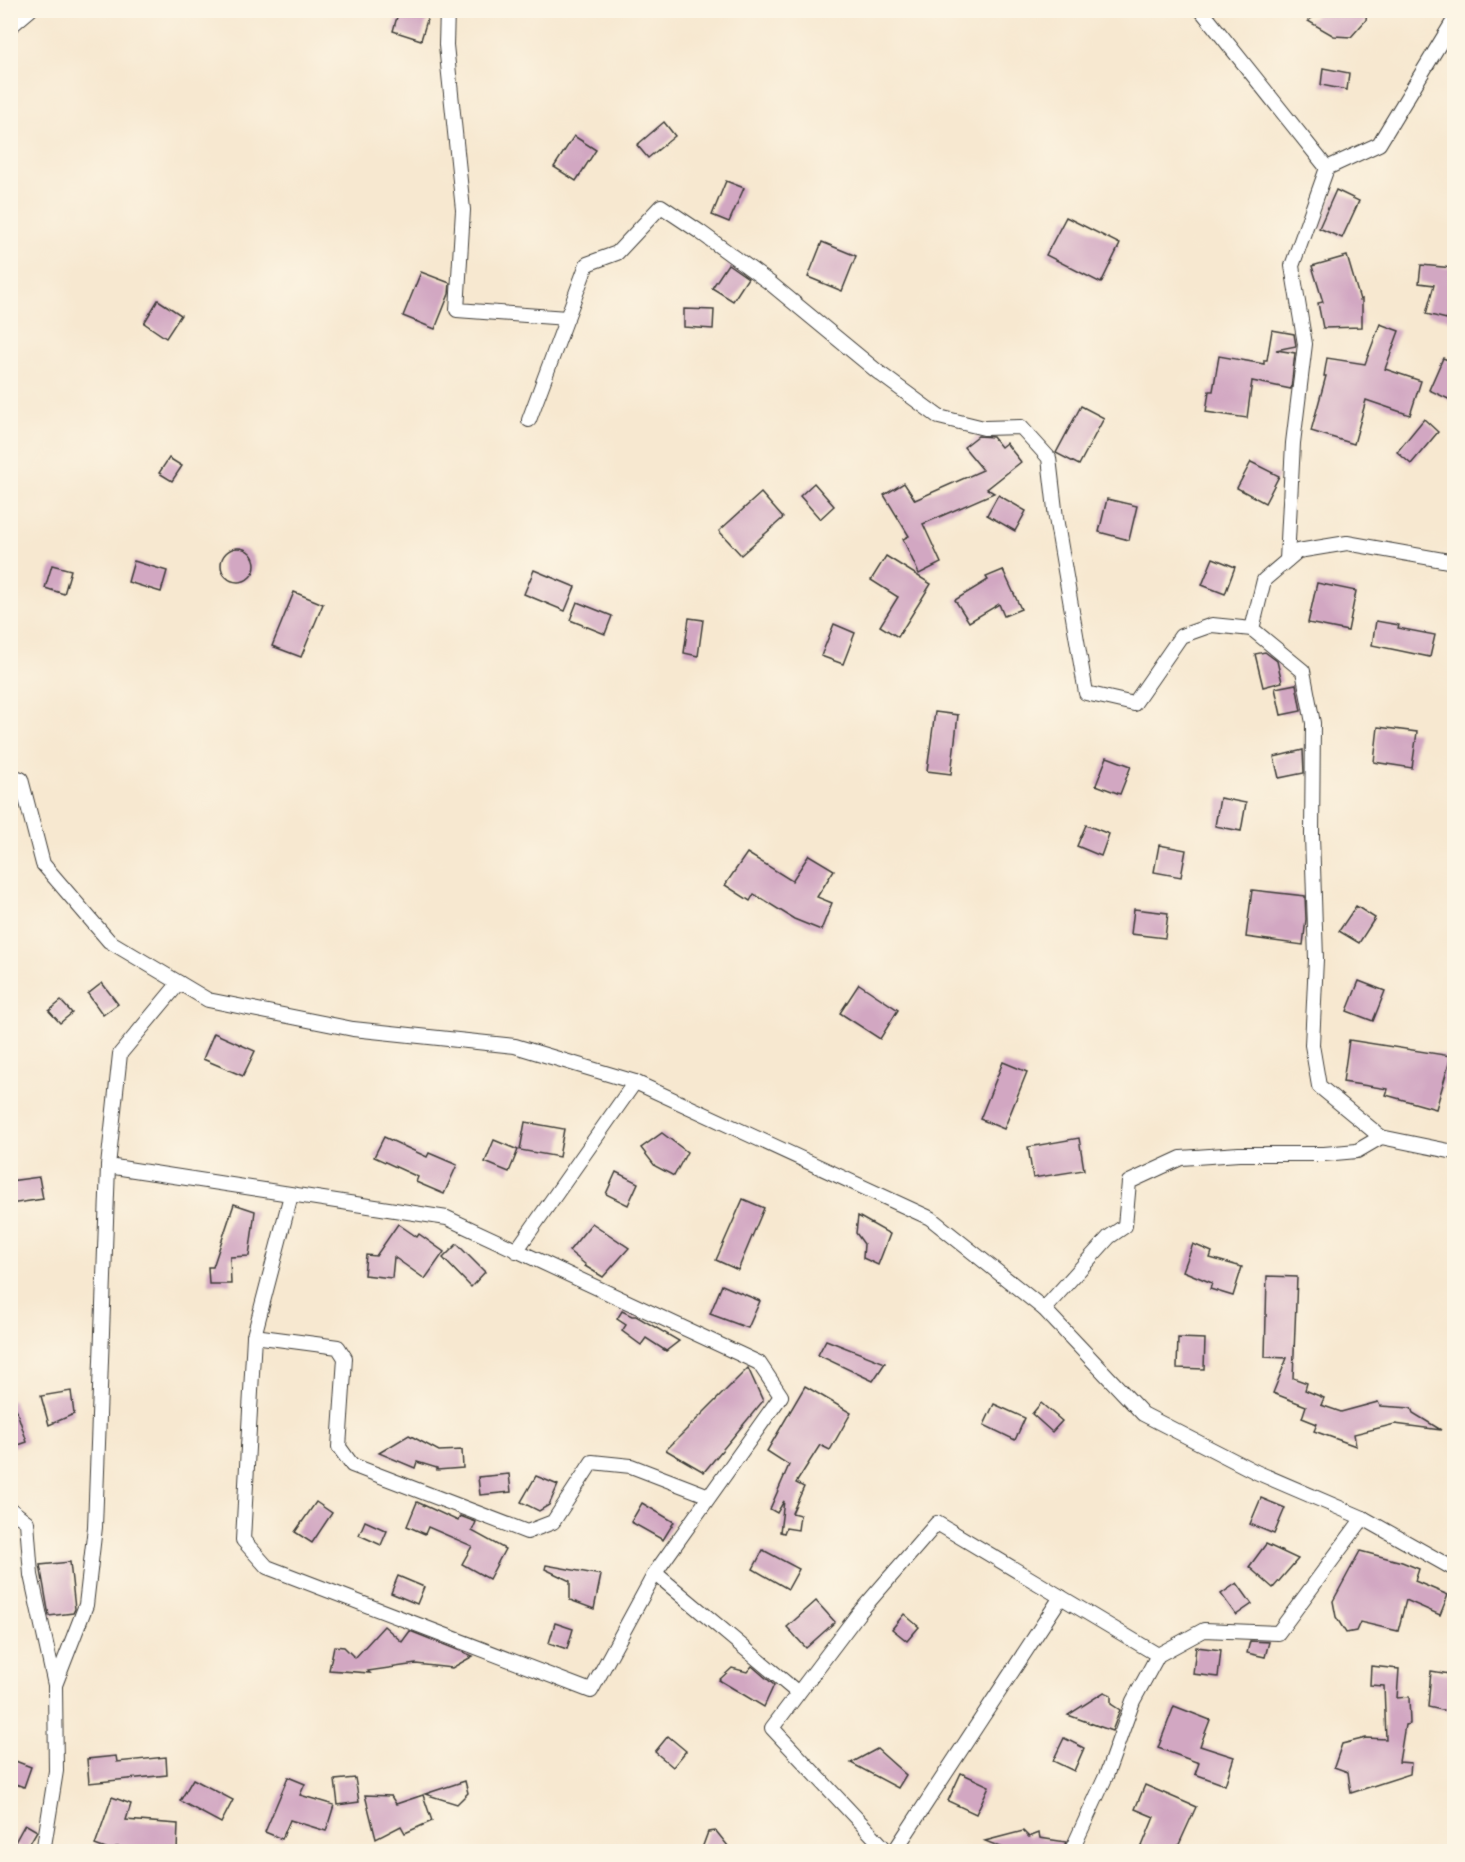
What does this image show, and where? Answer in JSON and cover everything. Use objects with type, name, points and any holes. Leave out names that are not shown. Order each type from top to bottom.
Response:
[{"type":"street","points":[[10,27],[30,10]]},
{"type":"street","points":[[447,10],[446,45],[463,210],[457,310],[567,318]]},
{"type":"street","points":[[1201,10],[1327,168]]},
{"type":"street","points":[[1287,560],[1293,443],[1305,344],[1292,266],[1327,168],[1379,144],[1455,20]]},
{"type":"street","points":[[529,420],[587,264],[617,253],[661,206],[770,283],[878,372],[939,417],[984,428],[1021,427],[1049,458],[1056,518],[1086,693],[1134,704],[1181,636],[1212,625],[1252,629],[1303,671],[1312,723],[1312,835],[1316,959],[1312,1045],[1319,1086],[1381,1137],[1455,1152]]},
{"type":"street","points":[[1252,629],[1264,579],[1298,551],[1347,543],[1455,562]]},
{"type":"street","points":[[10,775],[21,779],[43,864],[109,941],[208,1000],[353,1029],[515,1046],[635,1082],[930,1218],[1044,1309],[1143,1414],[1256,1472],[1363,1518],[1455,1569]]},
{"type":"street","points":[[55,1685],[86,1605],[95,1527],[108,1166],[120,1054],[178,983]]},
{"type":"street","points":[[516,1251],[635,1082]]},
{"type":"street","points":[[1044,1309],[1109,1237],[1125,1226],[1129,1182],[1181,1158],[1357,1151],[1381,1137]]},
{"type":"street","points":[[108,1166],[447,1218],[759,1364],[781,1396],[655,1573],[591,1691],[267,1567],[243,1540],[254,1336],[291,1195]]},
{"type":"street","points":[[254,1336],[338,1347],[345,1358],[339,1447],[352,1465],[527,1532],[553,1522],[592,1462],[631,1466],[710,1496]]},
{"type":"street","points":[[10,1509],[27,1522],[31,1575],[55,1685],[56,1771],[42,1851]]},
{"type":"street","points":[[1071,1851],[1106,1776],[1133,1701],[1158,1655],[1204,1630],[1278,1633],[1363,1518]]},
{"type":"street","points":[[888,1851],[772,1728],[858,1614],[937,1523],[1158,1655]]},
{"type":"street","points":[[655,1573],[798,1693]]},
{"type":"street","points":[[894,1851],[1061,1597]]},
{"type":"building","points":[[399,10],[430,10],[421,40],[393,31]]},
{"type":"building","points":[[1323,10],[1367,10],[1366,20],[1351,37],[1334,36],[1308,21]]},
{"type":"building","points":[[1323,68],[1349,73],[1347,90],[1321,85]]},
{"type":"building","points":[[664,122],[675,136],[648,158],[637,145]]},
{"type":"building","points":[[574,136],[596,150],[576,181],[554,167]]},
{"type":"building","points":[[726,181],[744,188],[729,222],[712,215]]},
{"type":"building","points":[[1336,190],[1359,201],[1342,238],[1319,228]]},
{"type":"building","points":[[1066,217],[1120,244],[1101,283],[1046,255]]},
{"type":"building","points":[[822,242],[856,256],[842,291],[808,277]]},
{"type":"building","points":[[1347,256],[1360,300],[1362,299],[1362,327],[1323,328],[1318,303],[1323,302],[1312,266]]},
{"type":"building","points":[[728,264],[748,278],[733,301],[712,288]]},
{"type":"building","points":[[1421,265],[1453,268],[1450,300],[1455,301],[1455,321],[1426,314],[1434,285],[1419,283]]},
{"type":"building","points":[[421,272],[450,283],[449,294],[435,329],[403,316]]},
{"type":"building","points":[[158,300],[181,315],[166,338],[144,323]]},
{"type":"building","points":[[684,309],[714,310],[713,329],[684,327]]},
{"type":"building","points":[[1380,324],[1399,331],[1385,369],[1421,381],[1410,415],[1366,400],[1354,444],[1311,431],[1326,376],[1324,376],[1327,358],[1365,364]]},
{"type":"building","points":[[1272,330],[1294,334],[1296,346],[1276,350],[1295,353],[1291,389],[1252,381],[1247,418],[1206,412],[1209,391],[1213,391],[1219,356],[1264,364],[1264,360],[1267,360]]},
{"type":"building","points":[[1443,358],[1455,363],[1455,402],[1429,390]]},
{"type":"building","points":[[1081,406],[1104,418],[1079,465],[1056,453]]},
{"type":"building","points":[[1424,419],[1438,432],[1411,464],[1397,452]]},
{"type":"building","points":[[978,436],[993,437],[1001,447],[1006,443],[1021,462],[987,489],[994,493],[923,524],[941,563],[919,574],[903,539],[909,536],[884,495],[904,483],[915,500],[983,470],[964,447]]},
{"type":"building","points":[[169,458],[182,466],[172,481],[159,473]]},
{"type":"building","points":[[1251,462],[1279,476],[1265,503],[1237,488]]},
{"type":"building","points":[[814,483],[834,506],[820,519],[800,496]]},
{"type":"building","points":[[761,493],[783,518],[741,555],[719,531]]},
{"type":"building","points":[[998,495],[1026,511],[1015,531],[987,515]]},
{"type":"building","points":[[1107,499],[1137,506],[1129,540],[1099,532]]},
{"type":"building","points":[[238,548],[250,553],[255,565],[250,577],[238,582],[226,577],[221,565],[226,553]]},
{"type":"building","points":[[886,556],[931,584],[898,637],[880,626],[898,597],[871,580]]},
{"type":"building","points":[[1213,558],[1235,567],[1225,594],[1202,585]]},
{"type":"building","points":[[134,561],[167,571],[161,592],[128,582]]},
{"type":"building","points":[[52,565],[71,570],[64,594],[45,588]]},
{"type":"building","points":[[534,570],[575,587],[565,611],[524,594]]},
{"type":"building","points":[[1003,570],[1021,609],[1004,616],[999,604],[969,622],[955,600],[988,580],[986,577]]},
{"type":"building","points":[[1317,583],[1356,591],[1348,631],[1308,623]]},
{"type":"building","points":[[294,592],[323,604],[301,657],[272,646]]},
{"type":"building","points":[[577,602],[612,616],[605,634],[570,620]]},
{"type":"building","points":[[689,618],[703,620],[698,656],[684,653]]},
{"type":"building","points":[[1376,621],[1435,635],[1430,657],[1372,645]]},
{"type":"building","points":[[834,624],[855,633],[843,664],[821,656]]},
{"type":"building","points":[[1265,652],[1277,661],[1282,682],[1263,687],[1255,654]]},
{"type":"building","points":[[1296,684],[1301,711],[1281,715],[1275,688]]},
{"type":"building","points":[[935,712],[958,715],[951,774],[927,771]]},
{"type":"building","points":[[1378,727],[1417,732],[1412,768],[1374,762]]},
{"type":"building","points":[[1303,750],[1304,773],[1279,778],[1274,757]]},
{"type":"building","points":[[1107,757],[1131,766],[1120,794],[1096,785]]},
{"type":"building","points":[[1220,798],[1246,803],[1241,831],[1215,826]]},
{"type":"building","points":[[1086,825],[1109,834],[1101,856],[1077,846]]},
{"type":"building","points":[[1159,845],[1186,850],[1181,877],[1154,872]]},
{"type":"building","points":[[747,853],[792,881],[809,855],[834,870],[817,897],[832,903],[821,930],[794,919],[754,894],[750,901],[725,885]]},
{"type":"building","points":[[1252,890],[1305,896],[1306,919],[1303,945],[1246,937]]},
{"type":"building","points":[[1356,906],[1375,918],[1359,943],[1339,931]]},
{"type":"building","points":[[1134,909],[1168,913],[1165,938],[1131,934]]},
{"type":"building","points":[[1359,981],[1385,991],[1373,1021],[1347,1011]]},
{"type":"building","points":[[102,983],[118,1004],[103,1015],[88,994]]},
{"type":"building","points":[[859,984],[898,1010],[880,1039],[840,1013]]},
{"type":"building","points":[[61,1001],[72,1013],[60,1023],[49,1011]]},
{"type":"building","points":[[214,1033],[255,1051],[243,1076],[203,1059]]},
{"type":"building","points":[[1349,1040],[1451,1056],[1436,1109],[1386,1095],[1388,1089],[1343,1082]]},
{"type":"building","points":[[1003,1062],[1027,1072],[1004,1129],[980,1119]]},
{"type":"building","points":[[525,1122],[564,1129],[559,1157],[520,1150]]},
{"type":"building","points":[[662,1133],[687,1152],[674,1176],[655,1166],[641,1148]]},
{"type":"building","points":[[384,1137],[427,1157],[429,1153],[457,1165],[444,1194],[416,1182],[418,1177],[374,1157]]},
{"type":"building","points":[[1079,1138],[1084,1170],[1033,1178],[1028,1147]]},
{"type":"building","points":[[494,1140],[518,1150],[509,1172],[485,1162]]},
{"type":"building","points":[[616,1172],[638,1183],[628,1205],[606,1194]]},
{"type":"building","points":[[39,1177],[43,1199],[10,1204],[10,1181]]},
{"type":"building","points":[[743,1199],[764,1208],[738,1270],[716,1260]]},
{"type":"building","points":[[234,1204],[255,1211],[249,1256],[230,1257],[231,1284],[209,1284],[208,1267],[213,1267]]},
{"type":"building","points":[[858,1216],[890,1234],[878,1265],[863,1258],[864,1244],[856,1233]]},
{"type":"building","points":[[592,1223],[629,1248],[603,1277],[585,1266],[569,1251]]},
{"type":"building","points":[[398,1224],[417,1237],[419,1234],[444,1252],[425,1279],[394,1257],[392,1278],[364,1275],[366,1255],[376,1256]]},
{"type":"building","points":[[457,1244],[485,1272],[471,1287],[443,1258]]},
{"type":"building","points":[[1193,1244],[1212,1252],[1210,1258],[1242,1267],[1233,1296],[1210,1289],[1212,1283],[1183,1271]]},
{"type":"building","points":[[1267,1276],[1297,1277],[1293,1378],[1307,1383],[1305,1390],[1324,1398],[1321,1405],[1341,1412],[1378,1402],[1380,1406],[1411,1408],[1413,1413],[1441,1430],[1395,1424],[1354,1434],[1356,1446],[1314,1431],[1317,1424],[1302,1418],[1306,1406],[1273,1393],[1287,1358],[1265,1357]]},
{"type":"building","points":[[722,1285],[760,1301],[748,1328],[710,1314]]},
{"type":"building","points":[[622,1311],[636,1316],[679,1341],[666,1351],[646,1338],[641,1345],[622,1331],[626,1325],[617,1319]]},
{"type":"building","points":[[1178,1338],[1205,1339],[1204,1369],[1177,1368]]},
{"type":"building","points":[[826,1340],[885,1363],[873,1381],[818,1355]]},
{"type":"building","points":[[748,1368],[763,1401],[704,1472],[666,1450]]},
{"type":"building","points":[[805,1386],[851,1413],[830,1450],[820,1445],[796,1483],[804,1487],[792,1513],[800,1515],[798,1530],[786,1528],[784,1533],[780,1532],[784,1501],[777,1513],[770,1509],[789,1465],[767,1451]]},
{"type":"building","points":[[71,1391],[74,1414],[49,1425],[41,1396]]},
{"type":"building","points":[[13,1400],[27,1442],[10,1448],[10,1401]]},
{"type":"building","points":[[1041,1403],[1062,1421],[1052,1432],[1032,1414]]},
{"type":"building","points":[[994,1404],[1025,1418],[1015,1440],[984,1425]]},
{"type":"building","points":[[409,1435],[439,1451],[462,1450],[463,1468],[437,1470],[437,1468],[417,1462],[415,1468],[379,1453]]},
{"type":"building","points":[[509,1474],[511,1492],[480,1495],[478,1477]]},
{"type":"building","points":[[536,1476],[558,1485],[549,1505],[539,1511],[521,1502]]},
{"type":"building","points":[[1261,1498],[1285,1508],[1274,1534],[1250,1524]]},
{"type":"building","points":[[316,1502],[332,1513],[312,1543],[295,1532]]},
{"type":"building","points":[[417,1502],[458,1521],[460,1516],[476,1522],[472,1531],[505,1549],[489,1579],[462,1564],[472,1546],[428,1527],[425,1534],[407,1526]]},
{"type":"building","points":[[642,1503],[674,1522],[663,1540],[631,1522]]},
{"type":"building","points":[[365,1521],[387,1531],[381,1545],[359,1535]]},
{"type":"building","points":[[1266,1544],[1298,1559],[1273,1588],[1249,1567]]},
{"type":"building","points":[[763,1550],[799,1569],[788,1589],[753,1569]]},
{"type":"building","points":[[1360,1551],[1419,1569],[1415,1581],[1448,1595],[1440,1615],[1406,1600],[1398,1631],[1360,1622],[1356,1631],[1346,1633],[1336,1617],[1333,1601]]},
{"type":"building","points":[[70,1562],[75,1609],[73,1613],[49,1616],[40,1565]]},
{"type":"building","points":[[546,1565],[601,1575],[594,1609],[570,1600],[570,1581],[545,1569]]},
{"type":"building","points":[[398,1576],[424,1587],[417,1604],[391,1593]]},
{"type":"building","points":[[1237,1583],[1252,1604],[1236,1615],[1221,1594]]},
{"type":"building","points":[[816,1601],[835,1622],[806,1648],[787,1627]]},
{"type":"building","points":[[904,1614],[919,1627],[907,1641],[892,1629]]},
{"type":"building","points":[[555,1623],[573,1629],[567,1649],[549,1643]]},
{"type":"building","points":[[384,1626],[402,1642],[410,1631],[473,1656],[452,1668],[416,1664],[368,1671],[370,1673],[329,1670],[334,1646],[344,1647],[355,1658]]},
{"type":"building","points":[[1250,1641],[1269,1642],[1265,1657],[1247,1653]]},
{"type":"building","points":[[1196,1647],[1221,1650],[1218,1677],[1193,1674]]},
{"type":"building","points":[[752,1666],[774,1685],[764,1707],[719,1680],[732,1668],[747,1672]]},
{"type":"building","points":[[1371,1666],[1399,1669],[1397,1698],[1409,1697],[1410,1724],[1405,1725],[1399,1762],[1411,1763],[1410,1774],[1351,1793],[1348,1772],[1334,1767],[1342,1744],[1366,1738],[1386,1739],[1384,1686],[1370,1685]]},
{"type":"building","points":[[1431,1671],[1455,1675],[1455,1713],[1428,1707]]},
{"type":"building","points":[[1104,1692],[1111,1695],[1111,1704],[1120,1710],[1112,1731],[1068,1715]]},
{"type":"building","points":[[1174,1706],[1210,1720],[1200,1746],[1234,1757],[1225,1785],[1195,1774],[1199,1763],[1158,1748]]},
{"type":"building","points":[[668,1736],[686,1751],[673,1767],[655,1752]]},
{"type":"building","points":[[1064,1738],[1084,1748],[1074,1771],[1053,1761]]},
{"type":"building","points":[[877,1749],[906,1775],[898,1788],[851,1763]]},
{"type":"building","points":[[116,1756],[117,1762],[166,1757],[167,1775],[89,1783],[87,1759]]},
{"type":"building","points":[[10,1759],[31,1767],[24,1787],[10,1782]]},
{"type":"building","points":[[961,1773],[989,1786],[976,1814],[948,1801]]},
{"type":"building","points":[[288,1777],[305,1784],[300,1795],[334,1805],[326,1831],[290,1820],[282,1839],[265,1832]]},
{"type":"building","points":[[355,1778],[359,1802],[338,1805],[335,1780]]},
{"type":"building","points":[[193,1779],[233,1800],[221,1823],[180,1801]]},
{"type":"building","points":[[465,1781],[468,1793],[457,1804],[425,1794]]},
{"type":"building","points":[[1145,1785],[1196,1807],[1176,1851],[1140,1851],[1154,1817],[1135,1809]]},
{"type":"building","points":[[365,1795],[391,1796],[396,1804],[423,1795],[432,1821],[405,1833],[401,1826],[376,1839]]},
{"type":"building","points":[[112,1797],[131,1804],[126,1820],[178,1824],[177,1851],[145,1851],[144,1848],[116,1847],[114,1851],[111,1851],[95,1845]]},
{"type":"building","points":[[25,1824],[37,1831],[26,1850],[14,1844]]},
{"type":"building","points":[[716,1831],[732,1851],[701,1851],[708,1832]]},
{"type":"building","points":[[1023,1831],[1029,1837],[1039,1833],[1040,1838],[1066,1842],[1062,1851],[1028,1851],[1026,1848],[1011,1851],[985,1841]]}]
